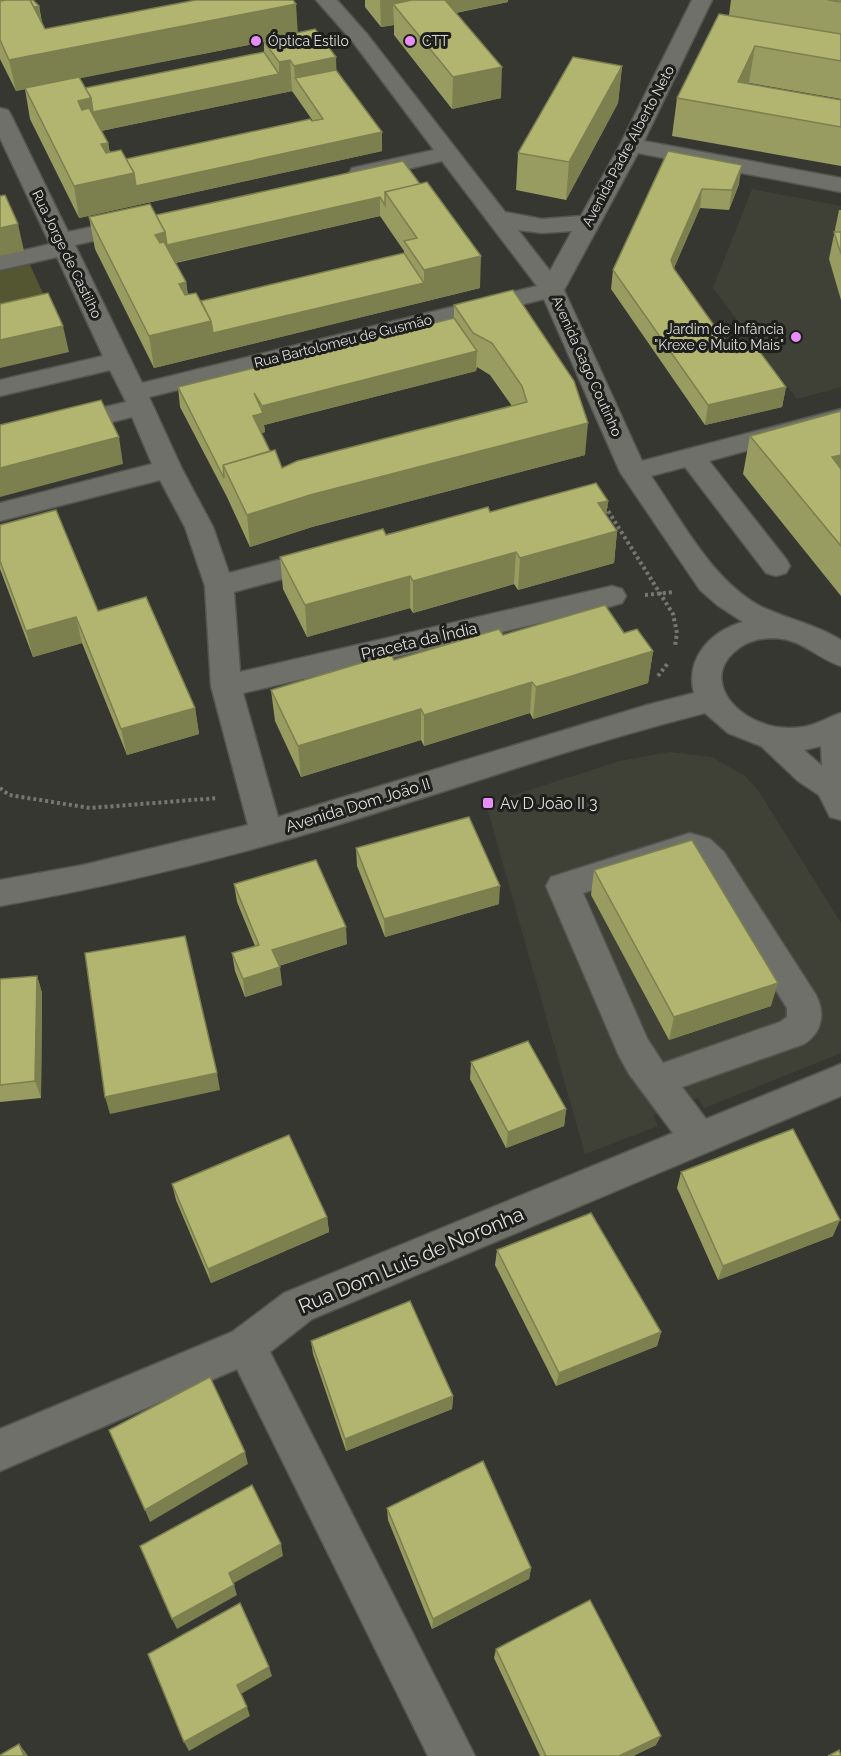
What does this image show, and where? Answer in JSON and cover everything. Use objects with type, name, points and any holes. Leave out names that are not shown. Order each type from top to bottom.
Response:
[{"type":"street","name":"Avenida Gago Coutinho","points":[[326,0],[349,40],[448,153],[552,290],[634,472],[710,583],[750,613],[790,630]]},
{"type":"street","name":"Avenida Padre Alberto Neto","points":[[552,290],[631,145],[700,33],[702,0]]},
{"type":"street","points":[[0,114],[23,108]]},
{"type":"street","name":"Rua Jorge de Castilho","points":[[0,114],[137,400]]},
{"type":"street","points":[[631,145],[841,185]]},
{"type":"street","points":[[335,178],[448,153]]},
{"type":"street","points":[[497,217],[533,227],[556,228],[587,222]]},
{"type":"street","points":[[0,263],[62,244],[164,218]]},
{"type":"street","name":"Rua Bartolomeu de Gusmão","points":[[0,441],[137,400],[552,290]]},
{"type":"street","points":[[0,388],[118,360]]},
{"type":"street","points":[[137,400],[168,469],[199,527],[219,586],[226,686],[266,833]]},
{"type":"street","points":[[634,472],[841,417]]},
{"type":"street","points":[[692,458],[776,566]]},
{"type":"street","points":[[0,512],[168,469]]},
{"type":"street","points":[[219,586],[345,552]]},
{"type":"street","name":"Praceta da Índia","points":[[226,686],[612,596]]},
{"type":"street","points":[[837,648],[811,636],[790,630],[765,628],[746,632],[728,640],[714,652],[706,668],[706,685],[711,700],[727,718],[748,731],[772,738],[797,740],[821,736],[838,726]]},
{"type":"street","name":"Avenida Dom João II","points":[[0,893],[79,881],[266,833],[647,716],[711,700]]},
{"type":"street","points":[[836,797],[838,726]]},
{"type":"street","points":[[772,738],[836,797]]},
{"type":"street","points":[[656,1081],[792,1033],[800,1028],[806,1014],[804,1005],[712,861],[698,848],[690,846],[563,886],[632,1045],[656,1081],[699,1138]]},
{"type":"street","name":"Rua Dom Luis de Noronha","points":[[0,1450],[246,1346],[298,1306],[841,1080]]},
{"type":"street","points":[[246,1346],[452,1756]]},
{"type":"path","points":[[0,788],[9,795],[90,808],[224,797]]},
{"type":"shaded area","name":"Jardim de Infância \"Krexe e Muito Mais\"","points":[[752,189],[841,206],[841,387],[797,399],[713,288]]},
{"type":"shaded area","points":[[669,752],[712,757],[745,776],[758,790],[841,923],[841,1053],[704,1108],[698,1098],[653,1115],[658,1126],[585,1154],[486,804],[620,761]]},
{"type":"green space","points":[[29,263],[48,304],[0,315],[0,270]]},
{"type":"building","points":[[30,0],[45,29],[196,0],[293,0],[296,4],[9,60],[0,40],[0,1]]},
{"type":"building","points":[[30,0],[33,0],[39,6],[34,7]]},
{"type":"building","points":[[412,0],[445,0],[502,67],[453,77],[393,4]]},
{"type":"building","points":[[719,14],[841,34],[841,61],[755,46],[738,82],[841,100],[841,127],[677,98]]},
{"type":"building","points":[[315,29],[336,57],[294,66],[290,60],[279,62],[263,40]]},
{"type":"building","points":[[264,52],[279,74],[93,112],[91,98],[85,88]]},
{"type":"building","points":[[573,57],[622,66],[569,162],[518,153]]},
{"type":"building","points":[[336,70],[382,132],[136,186],[134,173],[126,159],[310,119],[312,121],[323,119],[295,78]]},
{"type":"building","points":[[79,77],[91,98],[78,101],[82,110],[89,108],[108,143],[101,144],[106,153],[121,150],[134,173],[74,186],[25,88]]},
{"type":"building","points":[[668,151],[742,165],[732,190],[702,189],[671,260],[674,269],[736,353],[757,348],[786,387],[708,405],[613,270]]},
{"type":"building","points":[[403,161],[420,184],[385,192],[385,205],[380,197],[167,245],[165,232],[156,215]]},
{"type":"building","points":[[427,182],[481,256],[424,270],[404,241],[417,238],[385,192]]},
{"type":"building","points":[[5,195],[18,224],[0,228],[0,196]]},
{"type":"building","points":[[150,204],[165,232],[155,235],[160,243],[164,242],[186,282],[179,284],[185,295],[196,293],[211,321],[149,336],[89,217]]},
{"type":"building","points":[[834,232],[841,232],[841,254]]},
{"type":"building","points":[[404,253],[424,283],[213,333],[211,321],[201,301]]},
{"type":"building","points":[[513,290],[574,381],[588,423],[310,495],[247,515],[223,465],[275,450],[282,468],[297,461],[527,402],[522,386],[492,343],[473,333],[454,305]]},
{"type":"building","points":[[48,293],[63,326],[0,340],[0,304]]},
{"type":"building","points":[[454,318],[477,351],[262,406],[254,393],[263,413],[253,416],[270,451],[223,465],[224,478],[178,387]]},
{"type":"building","points":[[101,400],[119,437],[0,468],[0,425]]},
{"type":"building","points":[[841,411],[841,455],[832,457],[841,469],[841,546],[750,436]]},
{"type":"building","points":[[596,483],[608,501],[598,503],[617,531],[520,558],[516,552],[413,581],[410,576],[305,605],[280,557],[383,529],[386,535],[488,507],[490,512]]},
{"type":"building","points":[[56,510],[98,611],[146,597],[195,708],[121,729],[76,617],[26,631],[0,561],[0,525]]},
{"type":"building","points":[[605,605],[624,633],[637,629],[653,651],[536,687],[532,682],[424,715],[421,709],[298,746],[271,690],[391,654],[394,660],[499,629],[503,635]]},
{"type":"building","points":[[469,817],[500,886],[384,919],[356,848]]},
{"type":"building","points":[[692,840],[778,983],[674,1017],[594,870]]},
{"type":"building","points":[[316,860],[346,927],[272,950],[280,967],[243,979],[232,953],[259,945],[234,884]]},
{"type":"building","points":[[185,936],[217,1073],[105,1097],[85,953]]},
{"type":"building","points":[[37,976],[35,1081],[0,1085],[0,979]]},
{"type":"building","points":[[528,1041],[566,1109],[508,1132],[471,1062]]},
{"type":"building","points":[[793,1129],[840,1220],[723,1266],[681,1172]]},
{"type":"building","points":[[289,1135],[327,1217],[208,1269],[172,1184]]},
{"type":"building","points":[[591,1213],[661,1332],[559,1373],[497,1250]]},
{"type":"building","points":[[410,1301],[453,1396],[345,1439],[311,1341]]},
{"type":"building","points":[[210,1377],[245,1452],[145,1510],[109,1430]]},
{"type":"building","points":[[483,1461],[531,1568],[433,1619],[387,1508]]},
{"type":"building","points":[[252,1485],[281,1544],[229,1573],[234,1585],[172,1619],[140,1546]]},
{"type":"building","points":[[590,1600],[661,1736],[619,1756],[546,1756],[496,1649]]},
{"type":"building","points":[[240,1603],[269,1667],[237,1685],[247,1707],[184,1742],[148,1654]]},
{"type":"building","points":[[19,1744],[24,1756],[0,1756],[0,1755]]},
{"type":"building","points":[[839,1750],[841,1756],[828,1756]]},
{"type":"place","name":"Óptica Estilo","points":[[256,41]]},
{"type":"place","name":"CTT","points":[[410,41]]},
{"type":"place","name":"Jardim de Infância \"Krexe e Muito Mais\"","points":[[796,337]]},
{"type":"place","name":"Av D João II 3","points":[[488,803]]}]
